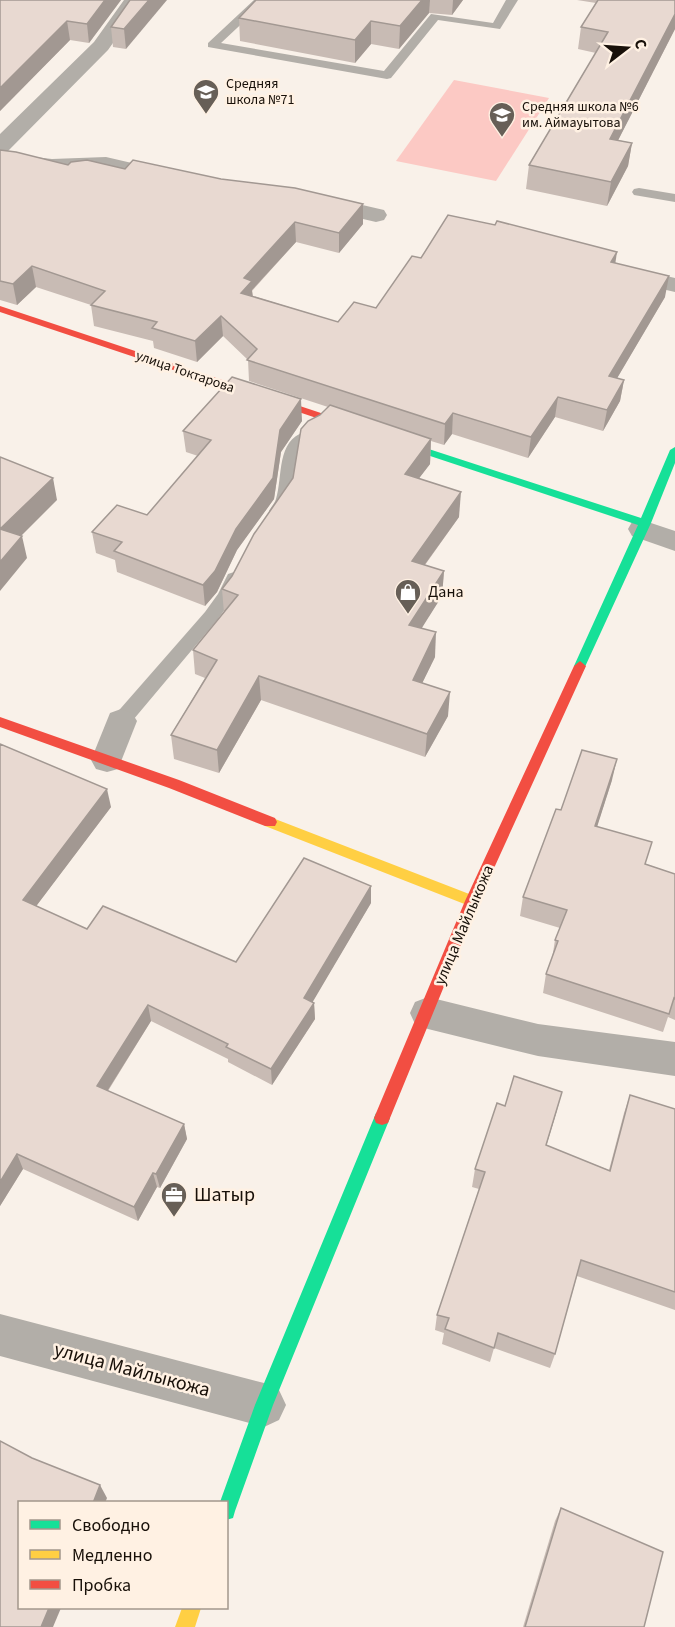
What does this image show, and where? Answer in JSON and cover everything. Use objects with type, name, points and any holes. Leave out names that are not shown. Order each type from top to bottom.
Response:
[{"type":"street","points":[[0,146],[100,46],[134,0]]},
{"type":"street","points":[[0,160],[52,166],[106,164],[192,183]]},
{"type":"street","points":[[298,200],[376,215]]},
{"type":"street","points":[[627,274],[675,285]]},
{"type":"street","name":"улица Токтарова","points":[[0,309],[644,526]]},
{"type":"street","points":[[305,438],[323,418]]},
{"type":"street","name":"улица Майлыкожа","points":[[228,1505],[264,1405],[428,1013],[472,901],[644,526],[675,450]]},
{"type":"street","points":[[644,526],[675,541]]},
{"type":"street","points":[[0,722],[174,784],[472,901]]},
{"type":"street","points":[[107,760],[121,722]]},
{"type":"street","points":[[428,1013],[538,1040],[675,1059]]},
{"type":"street","name":"улица Майлыкожа","points":[[0,1335],[264,1405]]},
{"type":"street","points":[[185,1627],[192,1609]]},
{"type":"lane","points":[[261,0],[212,45],[387,75],[435,16],[496,27],[512,0]]},
{"type":"lane","points":[[639,192],[675,198]]},
{"type":"lane","points":[[264,528],[284,501],[291,452],[305,438]]},
{"type":"lane","points":[[121,722],[211,616],[226,596],[240,565]]},
{"type":"shaded area","points":[[454,80],[549,98],[496,181],[396,161]]},
{"type":"building","points":[[0,0],[105,0],[87,24],[67,21],[0,88]]},
{"type":"building","points":[[130,0],[149,0],[124,29],[111,27]]},
{"type":"building","points":[[256,0],[422,0],[400,26],[371,21],[355,40],[239,18]]},
{"type":"building","points":[[598,0],[675,0],[675,14],[610,139],[632,143],[611,182],[529,165],[608,32],[581,27]]},
{"type":"building","points":[[0,150],[68,165],[71,162],[87,160],[125,169],[133,160],[221,179],[295,188],[363,204],[339,233],[295,222],[244,278],[252,281],[241,293],[338,322],[354,302],[376,308],[412,256],[421,258],[448,215],[495,225],[497,221],[617,252],[611,262],[669,276],[609,376],[624,380],[607,410],[558,397],[531,437],[453,413],[445,424],[247,360],[257,349],[221,316],[195,341],[152,328],[157,322],[91,305],[105,291],[32,266],[13,284],[0,281]]},
{"type":"building","points":[[232,377],[301,399],[280,430],[273,478],[236,529],[215,571],[203,585],[114,551],[122,542],[92,532],[117,505],[147,515],[211,440],[183,431]]},
{"type":"building","points":[[330,405],[431,439],[405,474],[461,492],[412,561],[444,571],[409,625],[436,632],[413,680],[450,692],[427,734],[259,676],[217,750],[171,735],[217,660],[193,650],[238,595],[222,589],[232,576],[254,534],[293,478],[301,429]]},
{"type":"building","points":[[0,457],[53,478],[0,529]]},
{"type":"building","points":[[0,529],[22,536],[0,562]]},
{"type":"building","points":[[0,744],[107,789],[23,900],[87,929],[103,906],[236,962],[304,858],[371,886],[304,998],[314,1003],[271,1069],[226,1047],[228,1044],[148,1005],[97,1086],[184,1124],[156,1174],[153,1173],[134,1207],[17,1154],[0,1182]]},
{"type":"building","points":[[582,750],[617,759],[595,826],[652,842],[645,864],[675,874],[675,999],[669,1014],[546,974],[558,941],[555,940],[567,910],[523,897],[556,809],[561,810]]},
{"type":"building","points":[[514,1076],[562,1092],[546,1145],[610,1171],[630,1095],[675,1109],[675,1292],[581,1260],[555,1354],[498,1333],[494,1348],[445,1329],[449,1318],[437,1315],[485,1172],[475,1169],[497,1103],[505,1106]]},
{"type":"building","points":[[0,1441],[32,1458],[100,1485],[94,1501],[18,1501],[18,1609],[49,1609],[41,1627],[0,1627]]},
{"type":"building","points":[[561,1508],[663,1552],[644,1627],[525,1627]]},
{"type":"traffic: fast","points":[[395,441],[645,523]]},
{"type":"traffic: fast","points":[[580,666],[645,523],[675,450]]},
{"type":"traffic: fast","points":[[228,1505],[264,1405],[382,1118]]},
{"type":"traffic: slow","points":[[270,822],[472,901]]},
{"type":"traffic: slow","points":[[185,1627],[192,1609]]},
{"type":"traffic: jam","points":[[0,309],[395,441]]},
{"type":"traffic: jam","points":[[382,1118],[472,901],[580,666]]},
{"type":"traffic: jam","points":[[0,722],[174,784],[270,822]]},
{"type":"place","name":"Средняя школа №71","points":[[206,115]]},
{"type":"place","name":"Средняя школа №6 им. Аймауытова","points":[[502,138]]},
{"type":"place","name":"Дана","points":[[408,615]]},
{"type":"place","name":"Шатыр","points":[[174,1218]]}]
